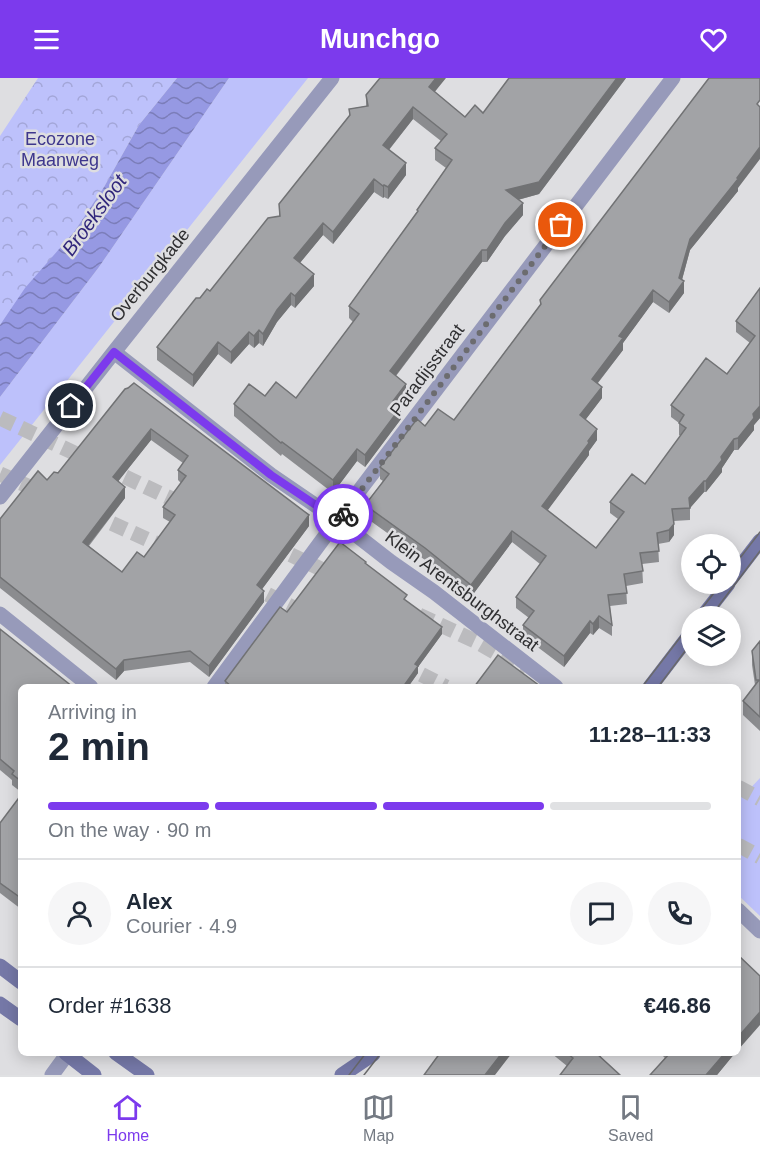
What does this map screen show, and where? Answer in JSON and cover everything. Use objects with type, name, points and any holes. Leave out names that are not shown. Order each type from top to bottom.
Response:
[{"type":"street","name":"Overburgkade","points":[[0,497],[332,78]]},
{"type":"street","name":"Paradijsstraat","points":[[216,684],[674,78]]},
{"type":"street","name":"Klein Arentsburghstraat","points":[[114,352],[271,475],[338,520],[552,684]]},
{"type":"street","points":[[741,566],[760,541]]},
{"type":"street","points":[[711,606],[720,594]]},
{"type":"street","points":[[0,614],[87,684]]},
{"type":"street","points":[[652,684],[681,646]]},
{"type":"street","points":[[741,913],[760,931]]},
{"type":"street","points":[[0,966],[18,980]]},
{"type":"street","points":[[0,1004],[18,1017]]},
{"type":"street","points":[[52,1075],[65,1056]]},
{"type":"street","points":[[71,1056],[94,1075]]},
{"type":"street","points":[[120,1056],[147,1075]]},
{"type":"street","points":[[342,1075],[371,1056]]},
{"type":"street","points":[[360,1075],[373,1056]]},
{"type":"green space","name":"Ecozone Maanweg","points":[[38,78],[177,78],[139,125],[104,187],[74,232],[0,325],[0,136]]},
{"type":"green space","points":[[229,78],[308,78],[0,465],[0,397],[99,267]]},
{"type":"green space","points":[[760,778],[760,916],[741,898],[742,797]]},
{"type":"water","name":"Broeksloot","points":[[177,78],[229,78],[99,267],[0,397],[0,325],[25,288],[74,232],[104,187],[139,125]]},
{"type":"building","points":[[380,78],[436,78],[429,87],[465,117],[475,105],[483,113],[509,78],[617,78],[539,182],[506,190],[523,203],[505,223],[487,250],[482,250],[390,371],[406,384],[393,401],[401,407],[365,455],[357,449],[333,480],[281,443],[234,404],[249,384],[265,396],[276,382],[296,398],[359,314],[349,306],[452,160],[435,148],[447,134],[413,107],[383,145],[406,163],[388,187],[374,179],[333,232],[323,223],[294,258],[314,274],[295,296],[291,293],[277,310],[263,334],[259,330],[254,336],[249,332],[231,352],[218,342],[193,375],[157,347],[196,298],[200,298],[207,289],[210,291],[268,218],[280,216],[279,204],[350,115],[349,109],[368,106],[366,95]]},
{"type":"building","points":[[709,78],[760,78],[760,100],[757,104],[760,107],[760,147],[738,179],[690,239],[679,278],[684,281],[669,302],[653,290],[619,336],[623,338],[592,379],[602,387],[580,415],[597,429],[542,506],[596,548],[624,512],[610,502],[632,474],[645,484],[686,428],[679,423],[684,415],[671,405],[706,358],[727,374],[755,336],[736,321],[760,288],[760,406],[753,414],[754,418],[738,438],[734,439],[706,481],[689,498],[690,508],[672,509],[674,524],[669,530],[657,533],[659,551],[640,553],[643,571],[624,574],[627,593],[608,595],[612,625],[599,616],[593,624],[590,621],[564,656],[523,625],[534,611],[516,597],[546,556],[512,531],[471,585],[425,548],[365,505],[389,474],[380,467],[417,419],[425,426],[438,409],[454,420],[541,304],[540,300]]},
{"type":"building","points":[[134,383],[309,515],[257,585],[264,591],[209,666],[190,651],[124,660],[116,669],[0,577],[0,519],[38,471],[47,480],[54,472],[58,473]],"holes":[[[151,429],[188,456],[178,470],[186,476],[163,507],[175,515],[144,557],[137,552],[122,572],[83,542],[125,487],[113,477]]]},
{"type":"building","points":[[340,542],[407,595],[404,599],[442,627],[415,664],[418,666],[405,684],[229,684],[225,681],[280,607],[287,612]]},
{"type":"building","points":[[0,629],[69,684],[18,684],[18,779],[12,774],[14,771],[0,759]]},
{"type":"building","points":[[760,641],[760,717],[743,701],[759,680],[756,680],[752,651]]},
{"type":"building","points":[[498,655],[537,684],[476,684]]},
{"type":"building","points":[[18,799],[18,896],[0,883],[0,823]]},
{"type":"building","points":[[741,958],[760,976],[760,1012],[741,1034]]},
{"type":"building","points":[[438,1056],[500,1056],[485,1075],[424,1075]]},
{"type":"building","points":[[571,1056],[599,1056],[620,1075],[560,1075],[573,1058]]},
{"type":"building","points":[[667,1056],[722,1056],[706,1075],[650,1075]]},
{"type":"tunnel","points":[[0,418],[189,507]]},
{"type":"tunnel","points":[[0,474],[44,493]]},
{"type":"tunnel","points":[[91,514],[173,551]]},
{"type":"tunnel","points":[[270,545],[338,577]]},
{"type":"tunnel","points":[[247,584],[308,615]]},
{"type":"tunnel","points":[[419,615],[475,641],[526,670]]},
{"type":"tunnel","points":[[401,664],[440,684]]},
{"type":"tunnel","points":[[741,789],[760,799]]},
{"type":"tunnel","points":[[741,847],[760,857]]},
{"type":"tram line","points":[[741,557],[760,532]]},
{"type":"tram line","points":[[719,606],[760,551]]},
{"type":"tram line","points":[[704,606],[713,594]]},
{"type":"tram line","points":[[644,684],[681,636]]},
{"type":"tram line","points":[[660,684],[681,657]]},
{"type":"tram line","points":[[349,1075],[364,1056]]},
{"type":"tram line","points":[[364,1075],[379,1056]]},
{"type":"way so far","points":[[343,514],[561,225]]},
{"type":"route","points":[[71,406],[114,352],[271,475],[338,520],[343,514]]}]
